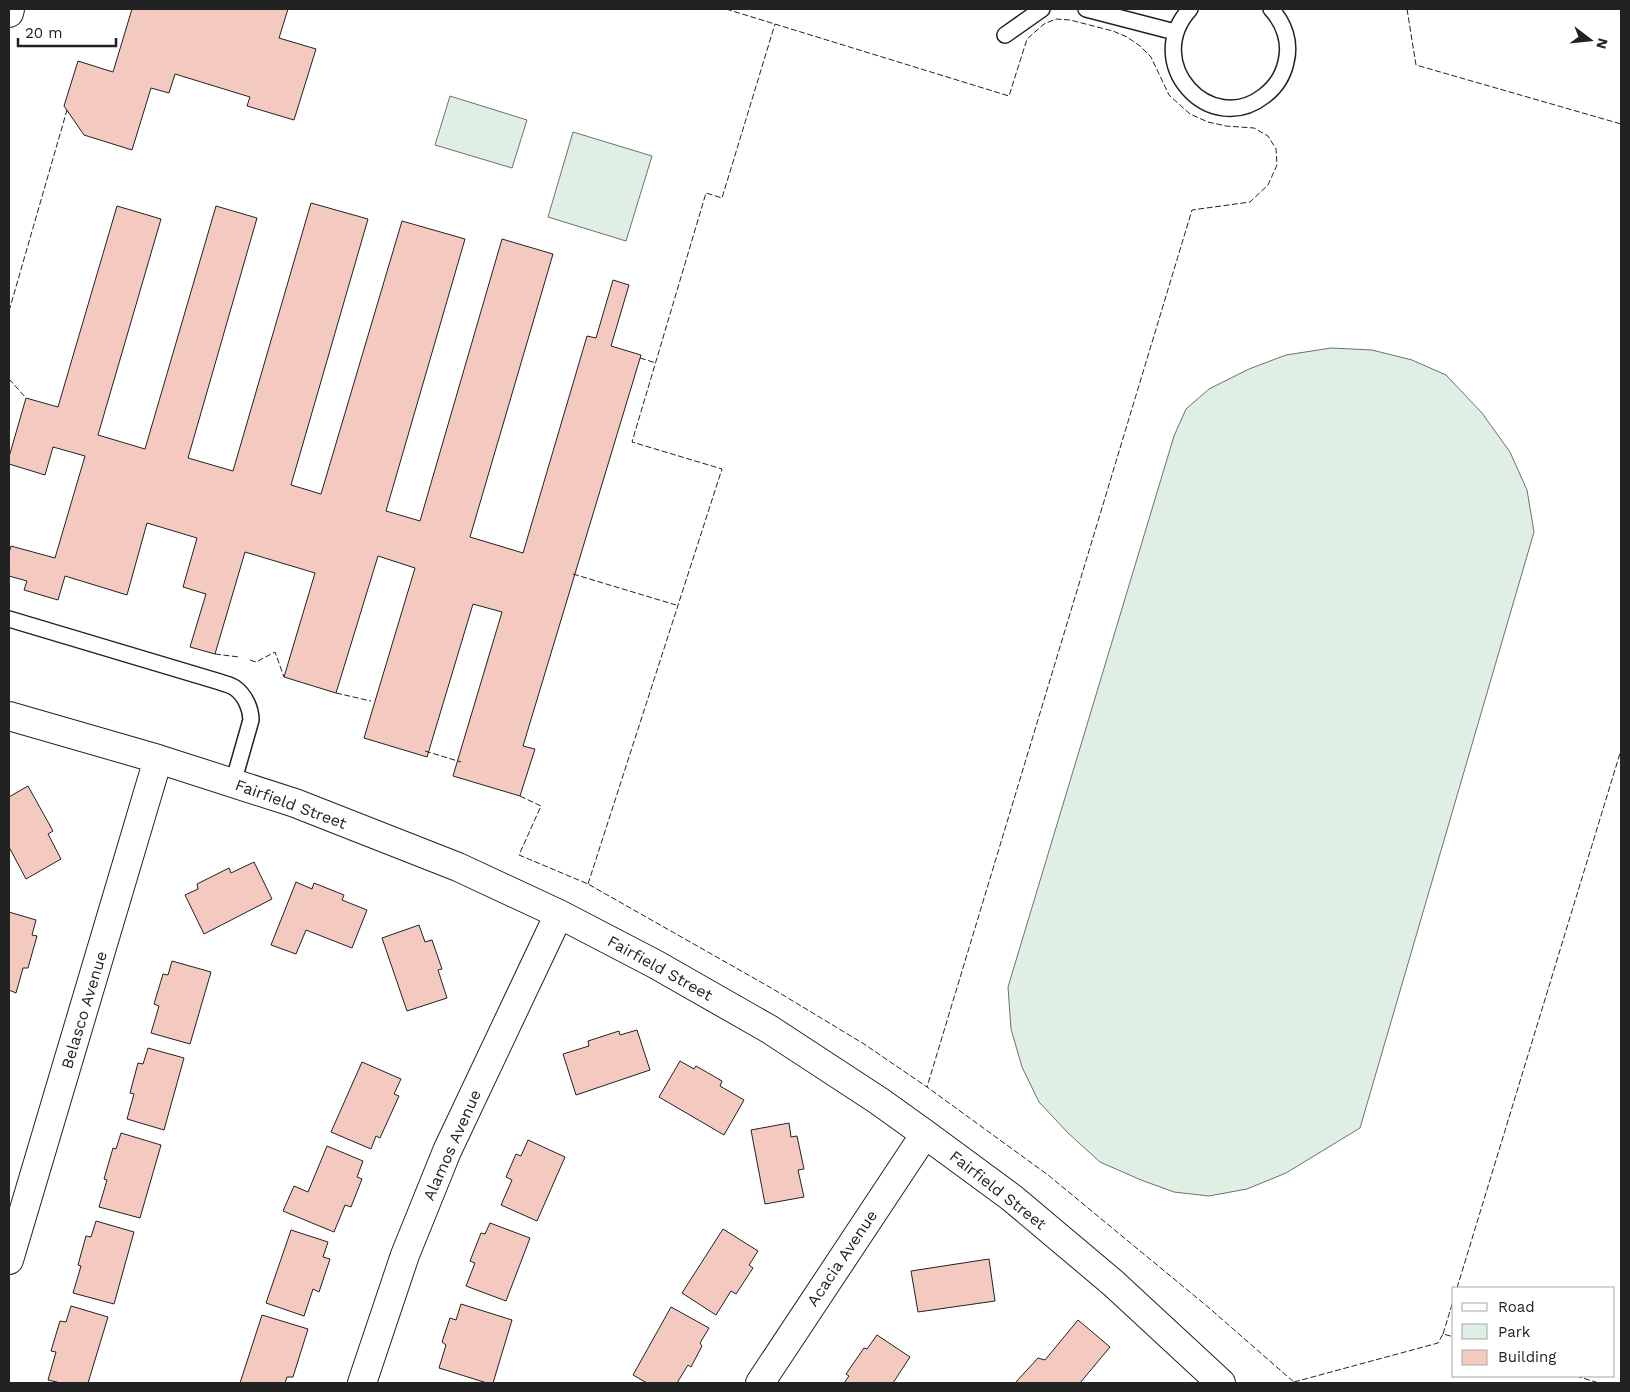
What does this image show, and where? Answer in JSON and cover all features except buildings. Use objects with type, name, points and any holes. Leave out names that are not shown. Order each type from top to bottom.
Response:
[{"type":"street","points":[[9,13],[10,9]]},
{"type":"street","name":"Fairfield Street","points":[[9,716],[158,759],[295,803],[458,867],[559,914],[655,964],[769,1029],[879,1101],[1012,1198],[1106,1277],[1221,1383]]},
{"type":"street","name":"Belasco Avenue","points":[[9,1260],[158,759]]},
{"type":"street","name":"Alamos Avenue","points":[[362,1383],[405,1255],[447,1151],[559,914]]},
{"type":"street","name":"Acacia Avenue","points":[[760,1383],[925,1134]]},
{"type":"lane","points":[[1006,35],[1042,9]]},
{"type":"lane","points":[[1086,9],[1175,32]]},
{"type":"lane","points":[[1190,9],[1175,32],[1173,42],[1174,62],[1177,72],[1188,89],[1203,101],[1213,105],[1233,108],[1256,101],[1269,93],[1281,77],[1285,67],[1288,47],[1286,37],[1279,19],[1270,9]]},
{"type":"lane","points":[[9,620],[235,688],[241,694],[251,712],[251,720],[233,783]]},
{"type":"green space","points":[[450,96],[527,120],[512,168],[435,145]]},
{"type":"green space","points":[[573,132],[652,156],[626,241],[548,217]]},
{"type":"green space","points":[[1331,348],[1372,350],[1412,360],[1446,375],[1482,413],[1510,452],[1527,490],[1534,532],[1360,1128],[1286,1173],[1247,1189],[1209,1196],[1174,1192],[1100,1162],[1068,1133],[1039,1102],[1022,1067],[1011,1029],[1008,987],[1174,436],[1186,409],[1209,389],[1249,369],[1286,355]]},
{"type":"fence","points":[[726,9],[1009,96],[1027,39],[1044,24],[1056,19],[1070,20],[1113,31],[1127,37],[1140,46],[1151,57],[1169,95],[1190,114],[1208,122],[1226,126],[1254,128],[1268,136],[1276,149],[1277,165],[1268,185],[1250,202],[1192,210],[927,1087]]},
{"type":"fence","points":[[1407,9],[1416,65],[1621,124]]},
{"type":"fence","points":[[588,884],[722,469],[632,442],[706,193],[722,198],[775,24]]},
{"type":"fence","points":[[9,311],[67,110]]},
{"type":"fence","points":[[640,358],[656,363]]},
{"type":"fence","points":[[9,379],[26,398]]},
{"type":"fence","points":[[573,574],[676,605]]},
{"type":"fence","points":[[250,660],[256,662],[275,652],[284,677]]},
{"type":"fence","points":[[215,654],[239,657]]},
{"type":"fence","points":[[336,693],[371,701]]},
{"type":"fence","points":[[1457,1287],[1621,750]]},
{"type":"fence","points":[[425,751],[461,762]]},
{"type":"fence","points":[[520,796],[541,806],[519,855],[588,884],[773,989],[864,1044],[927,1087],[1048,1175],[1208,1307],[1295,1383]]},
{"type":"fence","points":[[1443,1334],[1452,1305]]},
{"type":"fence","points":[[1294,1382],[1438,1343],[1443,1334],[1452,1336]]},
{"type":"fence","points":[[1579,1377],[1599,1383]]}]
